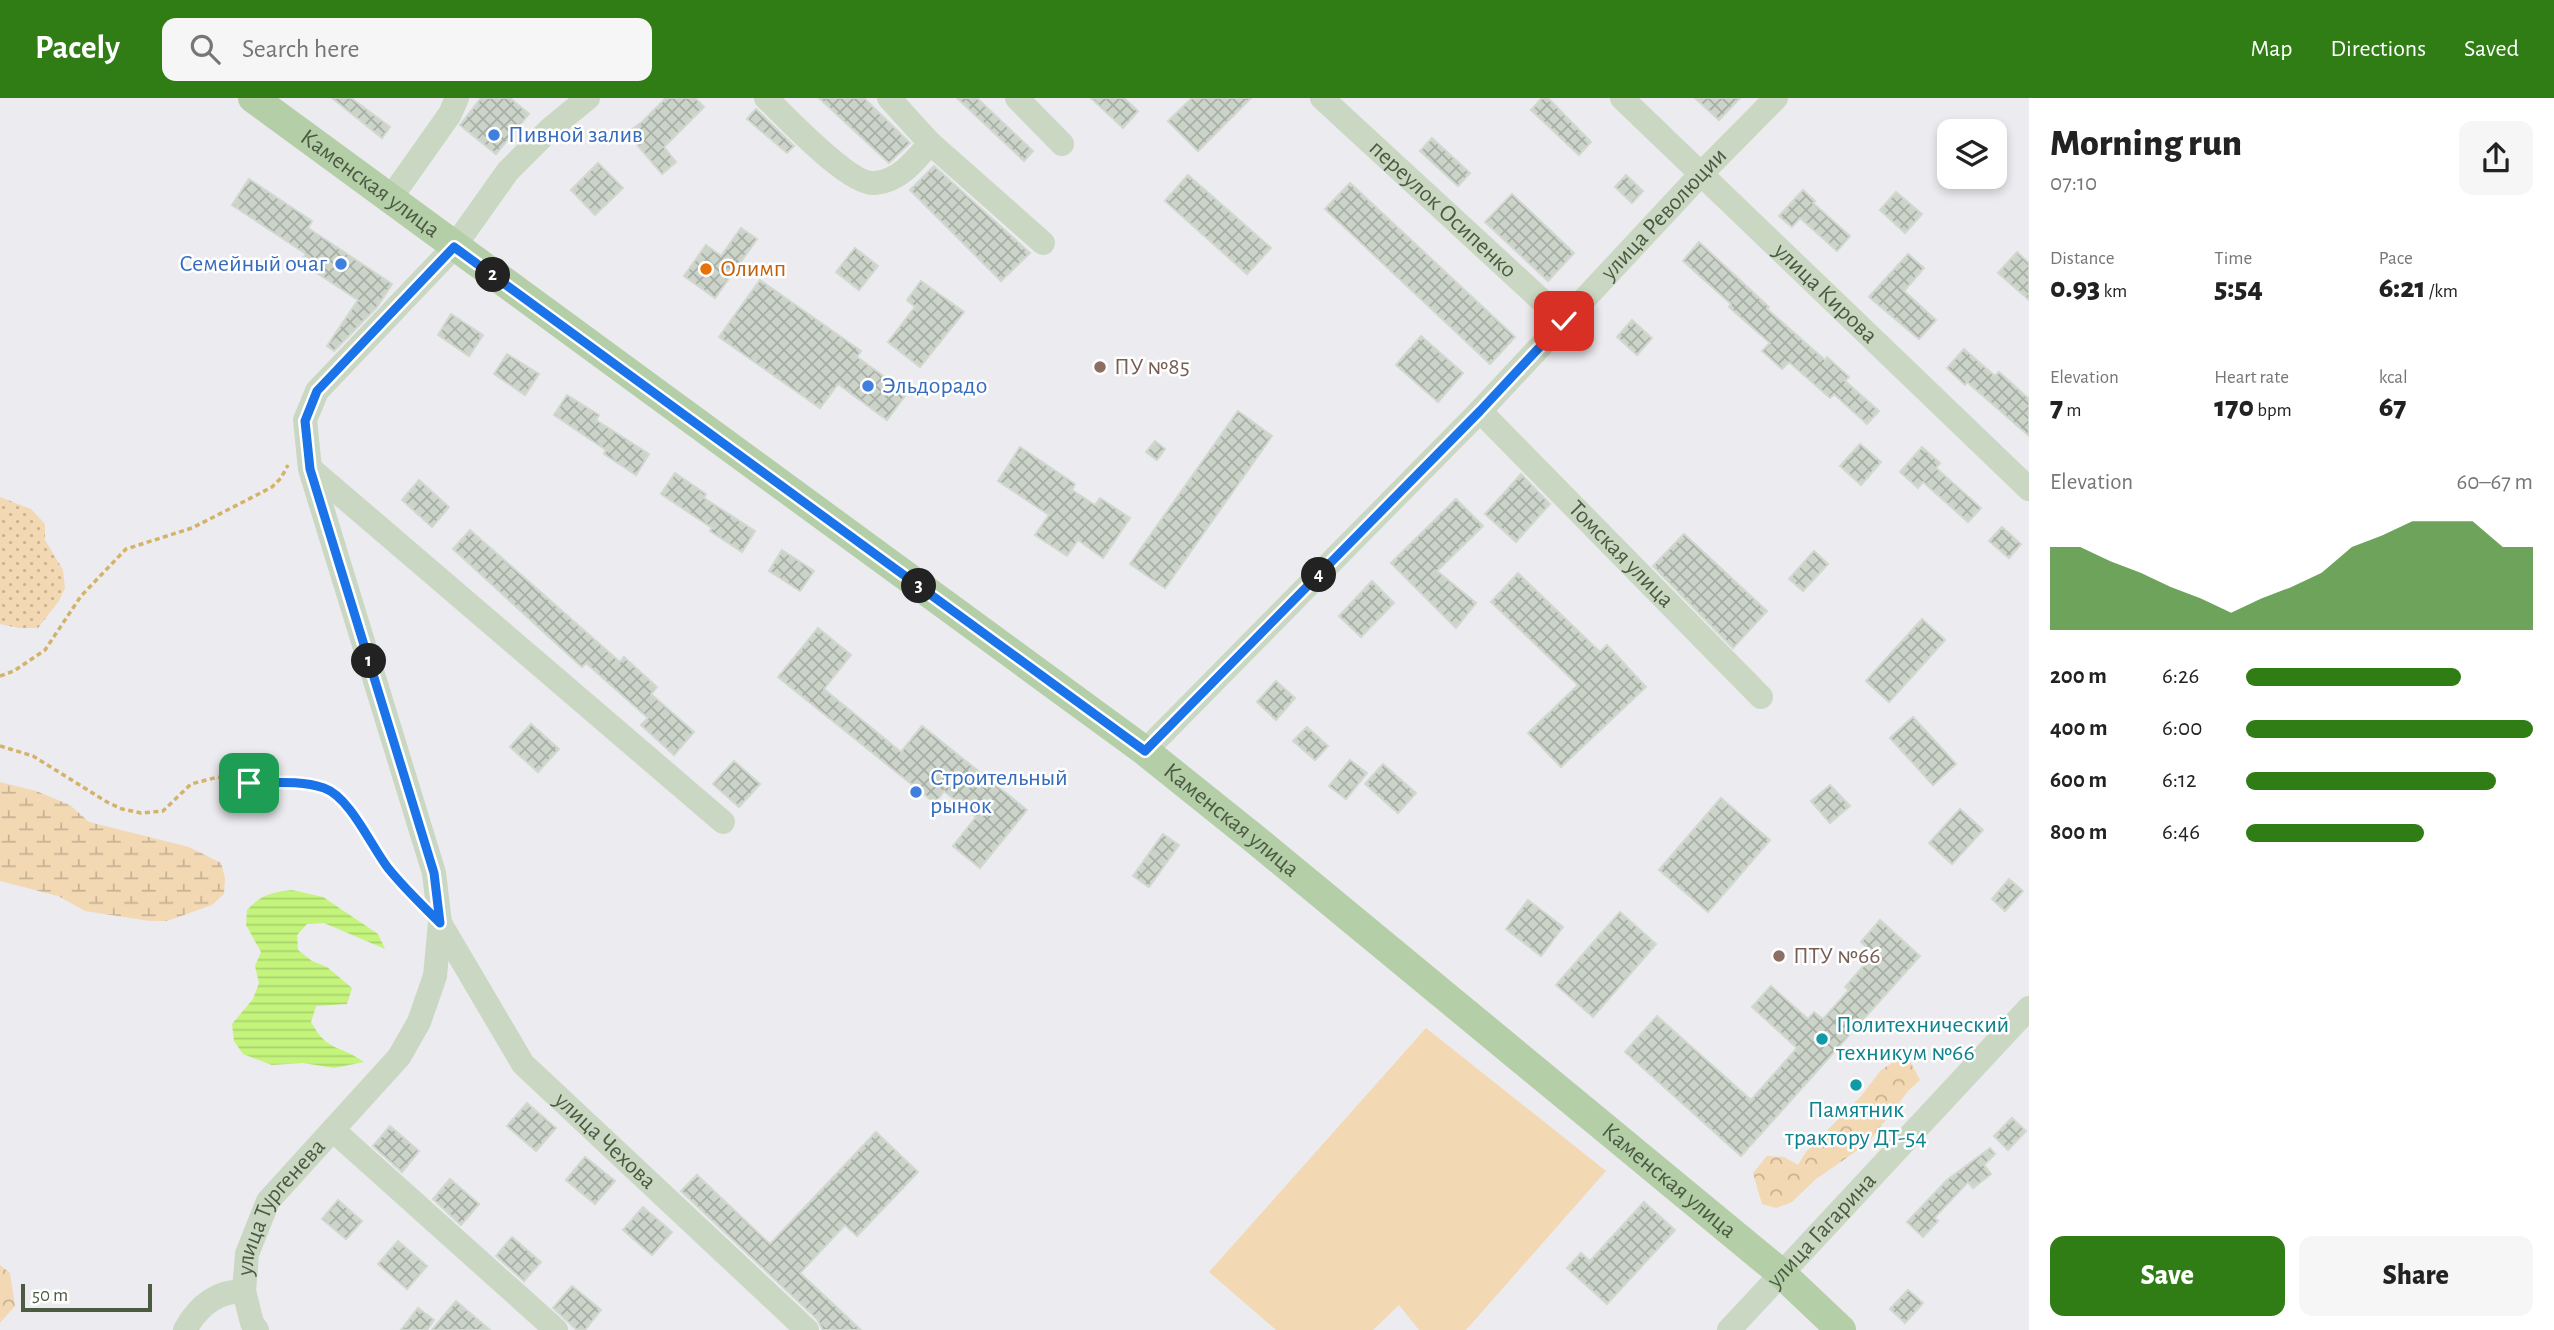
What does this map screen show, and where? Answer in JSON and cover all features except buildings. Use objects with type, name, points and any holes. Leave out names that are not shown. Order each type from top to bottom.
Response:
[{"type":"main road","name":"Каменская улица","points":[[253,98],[1145,751],[1267,848],[1782,1274],[1841,1330]]},
{"type":"street","points":[[390,199],[450,114],[457,98]]},
{"type":"street","points":[[440,923],[434,873],[300,465],[305,421],[317,391],[454,247],[508,171],[550,129],[588,98]]},
{"type":"street","points":[[766,98],[853,178],[873,184],[898,176],[930,143]]},
{"type":"street","points":[[889,98],[930,143],[1043,243]]},
{"type":"street","points":[[1017,98],[1062,144]]},
{"type":"street","name":"переулок Осипенко","points":[[1322,98],[1564,321]]},
{"type":"street","name":"улица Кирова","points":[[1622,98],[2026,481]]},
{"type":"street","name":"улица Революции","points":[[1145,751],[1480,411],[1702,173],[1776,98]]},
{"type":"street","name":"Томская улица","points":[[1480,411],[1761,697]]},
{"type":"street","points":[[300,465],[723,822]]},
{"type":"street","name":"улица Тургенева","points":[[257,1330],[252,1322],[244,1291],[247,1254],[268,1202],[399,1057],[419,1022],[435,976],[440,923]]},
{"type":"street","name":"улица Чехова","points":[[440,923],[523,1064],[807,1330]]},
{"type":"street","name":"улица Гагарина","points":[[1729,1330],[2029,1008]]},
{"type":"street","points":[[333,1130],[556,1330]]},
{"type":"street","points":[[185,1330],[207,1302],[228,1291],[244,1291]]},
{"type":"path","points":[[0,676],[14,671],[45,650],[81,596],[126,549],[192,528],[272,487],[300,465]]},
{"type":"path","points":[[0,746],[33,757],[107,802],[141,813],[163,811],[191,784],[218,777],[249,783],[299,783],[327,789],[342,801],[410,894],[440,923]]},
{"type":"green space","points":[[0,497],[31,509],[45,524],[45,540],[63,570],[65,588],[59,601],[38,628],[0,624]]},
{"type":"green space","points":[[0,782],[36,791],[70,805],[89,822],[189,847],[221,863],[225,878],[224,894],[212,905],[167,921],[150,921],[85,911],[58,896],[0,881]]},
{"type":"green space","points":[[1426,1028],[1606,1171],[1466,1330],[1419,1330],[1399,1305],[1373,1330],[1276,1330],[1209,1272]]},
{"type":"green space","points":[[1906,1054],[1920,1080],[1908,1091],[1868,1143],[1816,1179],[1792,1202],[1776,1208],[1762,1204],[1753,1173],[1767,1156],[1784,1157],[1798,1165],[1806,1152],[1862,1095],[1881,1070]]},
{"type":"green space","points":[[0,1265],[10,1273],[15,1306],[0,1323]]},
{"type":"shaded area","points":[[292,890],[323,897],[378,934],[385,949],[324,923],[307,924],[297,935],[298,950],[312,961],[327,967],[352,988],[347,1004],[316,1006],[311,1022],[329,1044],[364,1062],[334,1068],[303,1063],[272,1065],[243,1054],[234,1041],[232,1024],[253,999],[259,983],[255,966],[261,952],[246,925],[247,910],[267,895]]},
{"type":"place","name":"Пивной залив","points":[[494,135]]},
{"type":"place","name":"Семейный очаг","points":[[341,264]]},
{"type":"place","name":"Олимп","points":[[706,269]]},
{"type":"place","name":"ПУ №85","points":[[1100,367]]},
{"type":"place","name":"Эльдорадо","points":[[868,386]]},
{"type":"place","name":"Строительный рынок","points":[[916,792]]},
{"type":"place","name":"ПТУ №66","points":[[1779,956]]},
{"type":"place","name":"Политехнический техникум №66","points":[[1822,1039]]},
{"type":"place","name":"Памятник трактору ДТ-54","points":[[1856,1085]]},
{"type":"route","points":[[249,783],[299,783],[327,789],[342,801],[410,894],[440,923],[434,873],[310,469],[305,421],[317,391],[454,247],[1145,751],[1480,411],[1564,321]]}]
